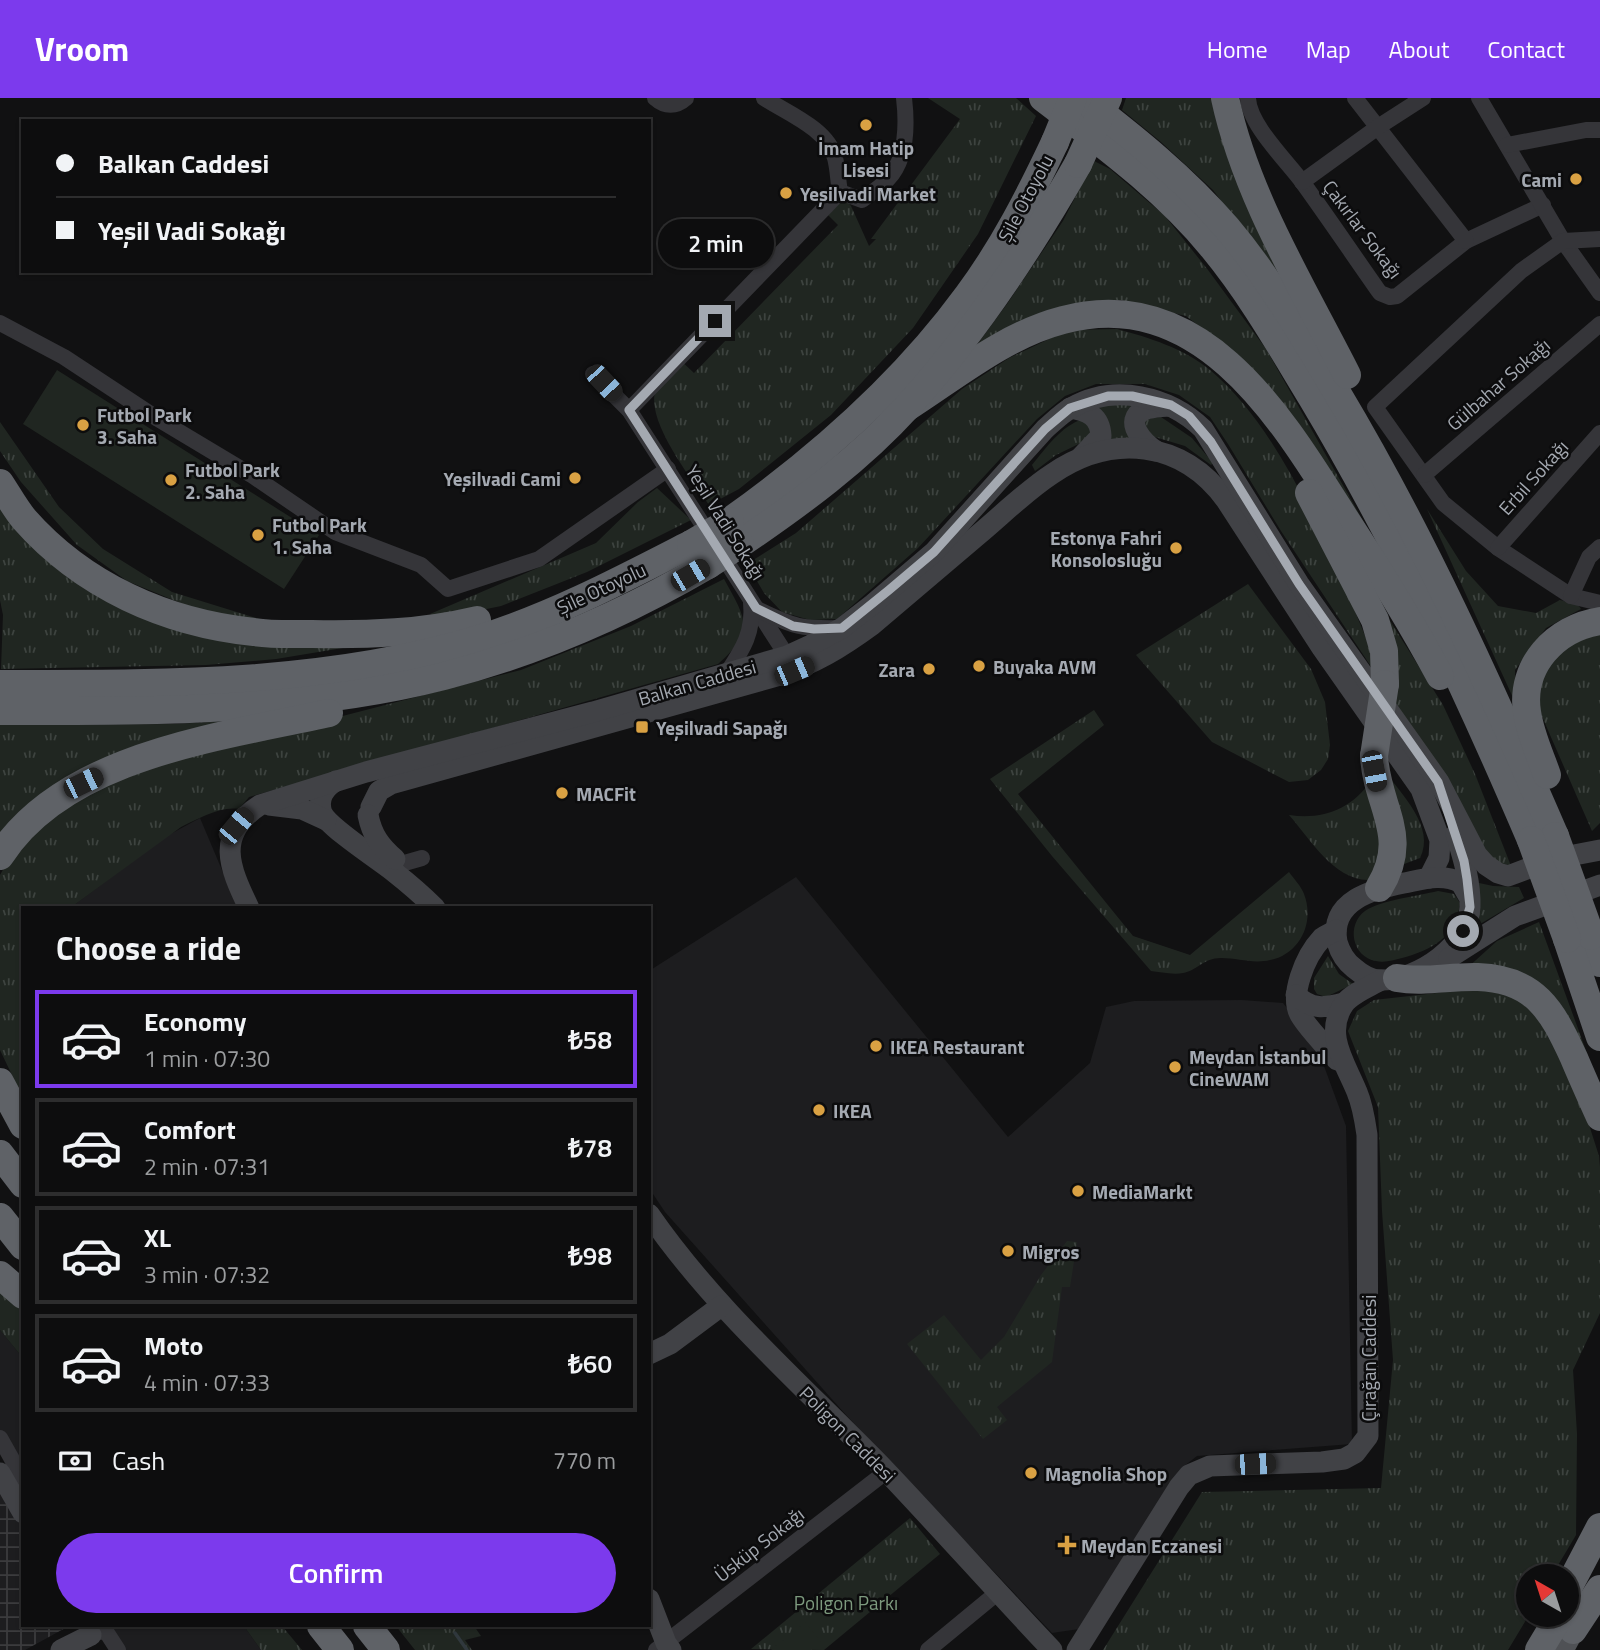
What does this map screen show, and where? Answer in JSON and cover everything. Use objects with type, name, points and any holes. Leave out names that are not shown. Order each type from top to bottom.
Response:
[{"type":"highway","points":[[1043,98],[1158,189],[1213,247],[1234,275],[1273,333],[1365,488],[1430,615],[1496,759],[1543,838]]},
{"type":"highway","name":"Şile Otoyolu","points":[[735,533],[796,472],[883,396],[936,337],[994,256],[1028,198],[1073,98]]},
{"type":"highway","points":[[1082,98],[1157,158],[1200,198],[1228,230],[1270,285],[1311,349],[1408,519],[1496,700],[1543,838],[1586,946],[1600,1037]]},
{"type":"highway","name":"Şile Otoyolu","points":[[735,533],[845,466],[906,408],[957,348],[1020,263],[1078,164],[1108,98]]},
{"type":"highway","points":[[1240,101],[1233,131],[1255,189],[1387,455],[1408,519]]},
{"type":"highway","points":[[906,408],[993,351],[1030,331],[1065,319],[1110,314],[1145,318],[1175,329],[1222,357],[1268,406],[1300,447],[1403,612],[1459,712],[1472,732],[1496,759]]},
{"type":"highway","points":[[1241,375],[1264,420],[1333,537],[1375,620],[1384,651],[1385,684],[1374,756],[1377,787],[1391,825],[1393,842],[1389,869],[1379,888]]},
{"type":"highway","points":[[0,484],[24,518],[63,557],[106,586],[161,613],[202,625],[256,633],[373,635],[442,628],[602,589]]},
{"type":"highway","points":[[700,554],[735,533]]},
{"type":"highway","name":"Şile Otoyolu","points":[[0,684],[206,681],[342,668],[429,652],[478,639],[602,589],[700,554]]},
{"type":"highway","name":"Şile Otoyolu","points":[[0,711],[240,707],[320,698],[443,677],[492,662],[638,604],[700,554]]},
{"type":"highway","points":[[1543,838],[1555,808],[1527,715],[1527,681],[1542,652],[1554,641],[1571,630],[1600,621]]},
{"type":"highway","points":[[0,856],[18,830],[41,810],[69,790],[128,762],[184,746],[355,708],[443,677]]},
{"type":"highway","points":[[1389,979],[1427,981],[1500,978],[1521,985],[1536,995],[1558,1024],[1600,1117]]},
{"type":"highway","points":[[0,1082],[21,1121]]},
{"type":"highway","points":[[0,1154],[21,1181]]},
{"type":"highway","points":[[0,1217],[21,1243]]},
{"type":"highway","points":[[0,1275],[21,1293]]},
{"type":"highway","points":[[1579,1567],[1600,1527]]},
{"type":"highway","points":[[1579,1594],[1600,1556]]},
{"type":"highway","points":[[1579,1608],[1600,1589]]},
{"type":"highway","points":[[1579,1615],[1600,1605]]},
{"type":"highway","points":[[322,1627],[340,1650]]},
{"type":"highway","points":[[368,1627],[386,1650]]},
{"type":"highway","points":[[1537,1650],[1558,1628]]},
{"type":"street","points":[[655,98],[670,106],[686,98]]},
{"type":"street","points":[[764,98],[819,133],[831,146],[840,192]]},
{"type":"street","points":[[840,192],[862,200],[890,177],[903,148],[906,115],[904,98]]},
{"type":"street","points":[[1355,98],[1466,241]]},
{"type":"street","points":[[1302,182],[1423,98]]},
{"type":"street","points":[[1479,98],[1563,241],[1600,293]]},
{"type":"street","name":"Çakırlar Sokağı","points":[[1240,101],[1302,182],[1380,293],[1390,297],[1397,296],[1466,241],[1543,205]]},
{"type":"street","points":[[1507,145],[1586,130],[1600,130]]},
{"type":"street","points":[[629,410],[840,192]]},
{"type":"street","points":[[1600,239],[1563,241],[1521,271],[1375,407],[1443,503],[1498,548],[1571,596],[1600,603]]},
{"type":"street","points":[[0,323],[64,357],[158,419],[253,476],[335,532],[421,565],[448,589],[539,559],[668,469]]},
{"type":"street","name":"Gülbahar Sokağı","points":[[1424,475],[1600,324]]},
{"type":"street","name":"Yeşil Vadi Sokağı","points":[[593,374],[629,410],[791,664]]},
{"type":"street","name":"Balkan Caddesi","points":[[248,906],[233,872],[230,842],[236,826],[245,815],[260,805],[339,780],[727,673],[791,664],[842,628],[934,552],[1045,429],[1070,408],[1108,396],[1132,396],[1171,405]]},
{"type":"street","points":[[1429,878],[1440,858],[1440,840],[1420,789],[1322,648],[1215,485],[1190,465],[1144,443],[1136,432],[1135,423],[1137,416],[1143,411],[1171,405],[1203,429],[1299,584],[1438,782],[1477,855],[1486,865],[1508,876],[1553,859],[1600,850]]},
{"type":"street","points":[[1070,408],[1085,410],[1096,418],[1101,426],[1101,436],[1079,459]]},
{"type":"street","name":"Erbil Sokağı","points":[[1498,548],[1600,433]]},
{"type":"street","points":[[1079,459],[1115,448],[1134,447],[1156,451]]},
{"type":"street","name":"Balkan Caddesi","points":[[370,811],[379,792],[391,784],[832,653],[872,625],[1052,474],[1079,459]]},
{"type":"street","points":[[1571,596],[1589,557],[1600,547]]},
{"type":"street","points":[[727,673],[750,637],[753,604],[793,626],[804,629],[842,628]]},
{"type":"street","points":[[433,906],[329,822],[322,813],[321,798],[324,791],[339,780],[351,779],[364,786],[371,799],[370,827],[378,842],[446,906]]},
{"type":"street","points":[[1424,967],[1453,945],[1463,931],[1470,907],[1464,861],[1438,782]]},
{"type":"street","points":[[260,805],[302,809],[348,829],[363,822],[370,811]]},
{"type":"street","points":[[401,864],[422,858]]},
{"type":"street","points":[[1389,979],[1369,978],[1349,964],[1341,953],[1336,930],[1344,909],[1352,901],[1379,888],[1429,878],[1453,879],[1461,883],[1469,897]]},
{"type":"street","points":[[1296,995],[1319,1008],[1345,1003],[1357,993],[1389,979],[1443,962],[1515,916],[1600,885]]},
{"type":"street","points":[[1336,930],[1323,938],[1306,962],[1296,995],[1296,1006],[1301,1018],[1350,1077]]},
{"type":"street","name":"Çırağan Caddesi","points":[[1077,1650],[1189,1475],[1210,1466],[1344,1459],[1355,1453],[1368,1436],[1367,1136],[1362,1104],[1335,1040],[1335,1029],[1345,1003]]},
{"type":"street","name":"Poligon Caddesi","points":[[651,1217],[676,1254],[721,1306],[887,1471],[1047,1644]]},
{"type":"street","points":[[651,1353],[670,1344],[721,1306]]},
{"type":"street","points":[[0,1438],[21,1475]]},
{"type":"street","name":"Üsküp Sokağı","points":[[664,1648],[887,1471]]},
{"type":"street","points":[[0,1473],[21,1510]]},
{"type":"street","points":[[928,1650],[997,1593]]},
{"type":"street","points":[[651,1606],[664,1648]]},
{"type":"street","points":[[1047,1644],[1067,1639],[1091,1625]]},
{"type":"street","points":[[61,1650],[98,1634],[118,1650]]},
{"type":"shaded area","points":[[200,818],[237,906],[73,906],[167,836]]},
{"type":"shaded area","points":[[796,877],[1008,1137],[1090,1063],[1106,1007],[1134,1001],[1242,1000],[1283,1003],[1310,1037],[1324,1066],[1346,1126],[1352,1444],[1197,1456],[1183,1467],[1079,1629],[1052,1633],[847,1416],[665,1212],[651,1191],[651,970]]},
{"type":"shaded area","points":[[0,1330],[21,1356],[21,1469],[0,1432]]},
{"type":"shaded area","points":[[0,1486],[21,1523],[21,1627],[67,1627],[25,1650],[0,1650]]},
{"type":"shaded area","points":[[111,1627],[245,1627],[261,1650],[124,1650]]},
{"type":"green space","points":[[928,98],[1016,98],[1036,116],[978,234],[913,328],[831,415],[739,489],[709,505],[663,433],[654,402],[658,385],[679,359],[694,373],[838,225],[823,210],[840,192],[851,206],[869,246],[876,239],[871,239],[960,119]]},
{"type":"green space","points":[[1126,98],[1211,98],[1221,138],[1300,305],[1213,190],[1122,110]]},
{"type":"green space","points":[[1094,161],[1110,169],[1165,216],[1208,270],[1266,349],[1366,526],[1246,362],[1186,316],[1121,300],[1065,307],[968,357],[1063,221]]},
{"type":"green space","points":[[1117,329],[1166,345],[1200,362],[1237,397],[1262,429],[1306,503],[1325,543],[1374,657],[1372,668],[1281,531],[1210,417],[1179,395],[1145,384],[1096,384],[1065,396],[1037,419],[918,548],[837,619],[810,620],[782,612],[764,593],[747,564],[796,533],[962,389],[1009,358],[1068,330]]},
{"type":"green space","points":[[57,370],[319,535],[284,589],[23,424]]},
{"type":"green space","points":[[1112,404],[1136,405],[1131,439],[1106,441],[1106,417],[1094,408]]},
{"type":"green space","points":[[1161,417],[1192,438],[1213,463],[1211,465],[1185,446],[1148,435],[1144,419]]},
{"type":"green space","points":[[1083,419],[1091,425],[1089,439],[1056,455],[1035,471],[1032,465],[1055,438]]},
{"type":"green space","points":[[0,422],[59,507],[103,549],[172,592],[269,622],[210,615],[127,581],[77,545],[21,482],[0,451]]},
{"type":"green space","points":[[657,488],[691,520],[587,572],[501,606],[438,619],[430,614],[596,543],[638,502]]},
{"type":"green space","points":[[0,501],[97,594],[385,641],[276,659],[206,665],[1,669],[3,615],[0,600]]},
{"type":"green space","points":[[1427,509],[1466,571],[1498,606],[1536,613],[1560,600],[1578,605],[1581,609],[1546,628],[1515,670],[1515,702]]},
{"type":"green space","points":[[724,579],[738,605],[744,624],[738,642],[718,664],[249,797],[239,809],[217,811],[181,827],[73,906],[21,906],[21,1094],[0,1050],[0,875],[22,836],[127,769],[521,670],[631,626]]},
{"type":"green space","points":[[1248,584],[1311,669],[1325,702],[1330,745],[1328,759],[1321,770],[1308,780],[1289,782],[1212,742],[1136,655]]},
{"type":"green space","points":[[1377,600],[1443,705],[1475,774],[1511,866],[1497,863],[1476,843],[1391,702]]},
{"type":"green space","points":[[1600,633],[1600,823],[1592,831],[1537,705],[1540,683],[1551,659],[1572,642]]},
{"type":"green space","points":[[1094,710],[1104,725],[1018,794],[1133,936],[1190,955],[1289,872],[1304,894],[1308,915],[1302,935],[1290,951],[1281,957],[1264,961],[1216,958],[1183,973],[1151,971],[990,779]]},
{"type":"green space","points":[[247,720],[116,759],[0,841],[0,725],[174,724]]},
{"type":"green space","points":[[1383,769],[1414,811],[1424,835],[1420,858],[1399,866]]},
{"type":"green space","points":[[1371,781],[1388,850],[1368,880],[1355,878],[1333,866],[1289,815],[1314,816],[1336,810],[1355,799]]},
{"type":"green space","points":[[1479,883],[1519,887],[1524,898],[1475,927]]},
{"type":"green space","points":[[1438,891],[1454,894],[1460,903],[1453,925],[1441,940],[1423,951],[1383,962],[1361,953],[1354,940],[1354,932],[1355,924],[1365,911],[1390,901]]},
{"type":"green space","points":[[1539,922],[1599,1086],[1558,1014],[1465,970],[1497,941]]},
{"type":"green space","points":[[1328,956],[1339,974],[1353,984],[1326,997],[1317,994],[1314,978]]},
{"type":"green space","points":[[1490,987],[1525,997],[1548,1028],[1583,1106],[1600,1167],[1600,1313],[1573,1370],[1577,1434],[1576,1535],[1559,1564],[1516,1564],[1516,1628],[1521,1628],[1508,1650],[1103,1650],[1202,1492],[1381,1488],[1393,1360],[1382,1211],[1378,1107],[1348,1031],[1357,1011],[1374,1000]]},
{"type":"green space","points":[[1067,1241],[1077,1242],[1070,1287],[1062,1287],[1052,1362],[997,1407],[1007,1420],[983,1439],[907,1344],[944,1315],[981,1360],[1004,1337],[1041,1275]]},
{"type":"green space","points":[[0,1285],[21,1304],[21,1356],[0,1330]]},
{"type":"green space","name":"Poligon Parkı","points":[[910,1518],[940,1554],[824,1650],[751,1649]]},
{"type":"green space","points":[[805,1622],[821,1642],[811,1650],[771,1650]]},
{"type":"green space","points":[[245,1627],[283,1627],[302,1650],[261,1650]]},
{"type":"green space","points":[[397,1627],[475,1627],[481,1636],[465,1640],[472,1650],[415,1650]]},
{"type":"waterway","points":[[455,1633],[467,1650]]},
{"type":"place","name":"İmam Hatip Lisesi","points":[[866,125]]},
{"type":"place","name":"Cami","points":[[1576,179]]},
{"type":"place","name":"Yeşilvadi Market","points":[[786,193]]},
{"type":"place","name":"Futbol Park 3. Saha","points":[[83,425]]},
{"type":"place","name":"Yeşilvadi Cami","points":[[575,478]]},
{"type":"place","name":"Futbol Park 2. Saha","points":[[171,480]]},
{"type":"place","name":"Futbol Park 1. Saha","points":[[258,535]]},
{"type":"place","name":"Estonya Fahri Konsolosluğu","points":[[1176,548]]},
{"type":"place","name":"Buyaka AVM","points":[[979,666]]},
{"type":"place","name":"Zara","points":[[929,669]]},
{"type":"place","name":"Yeşilvadi Sapağı","points":[[642,727]]},
{"type":"place","name":"MACFit","points":[[562,793]]},
{"type":"place","name":"IKEA Restaurant","points":[[876,1046]]},
{"type":"place","name":"Meydan İstanbul CineWAM","points":[[1175,1067]]},
{"type":"place","name":"IKEA","points":[[819,1110]]},
{"type":"place","name":"MediaMarkt","points":[[1078,1191]]},
{"type":"place","name":"Migros","points":[[1008,1251]]},
{"type":"place","name":"Magnolia Shop","points":[[1031,1473]]},
{"type":"place","name":"Meydan Eczanesi","points":[[1067,1545]]},
{"type":"route","points":[[715,321],[629,410],[756,608],[804,629],[842,628],[873,604],[934,552],[1045,429],[1070,408],[1108,396],[1132,396],[1171,405],[1189,416],[1203,429],[1299,584],[1438,782],[1464,861],[1470,907],[1463,931]]}]
